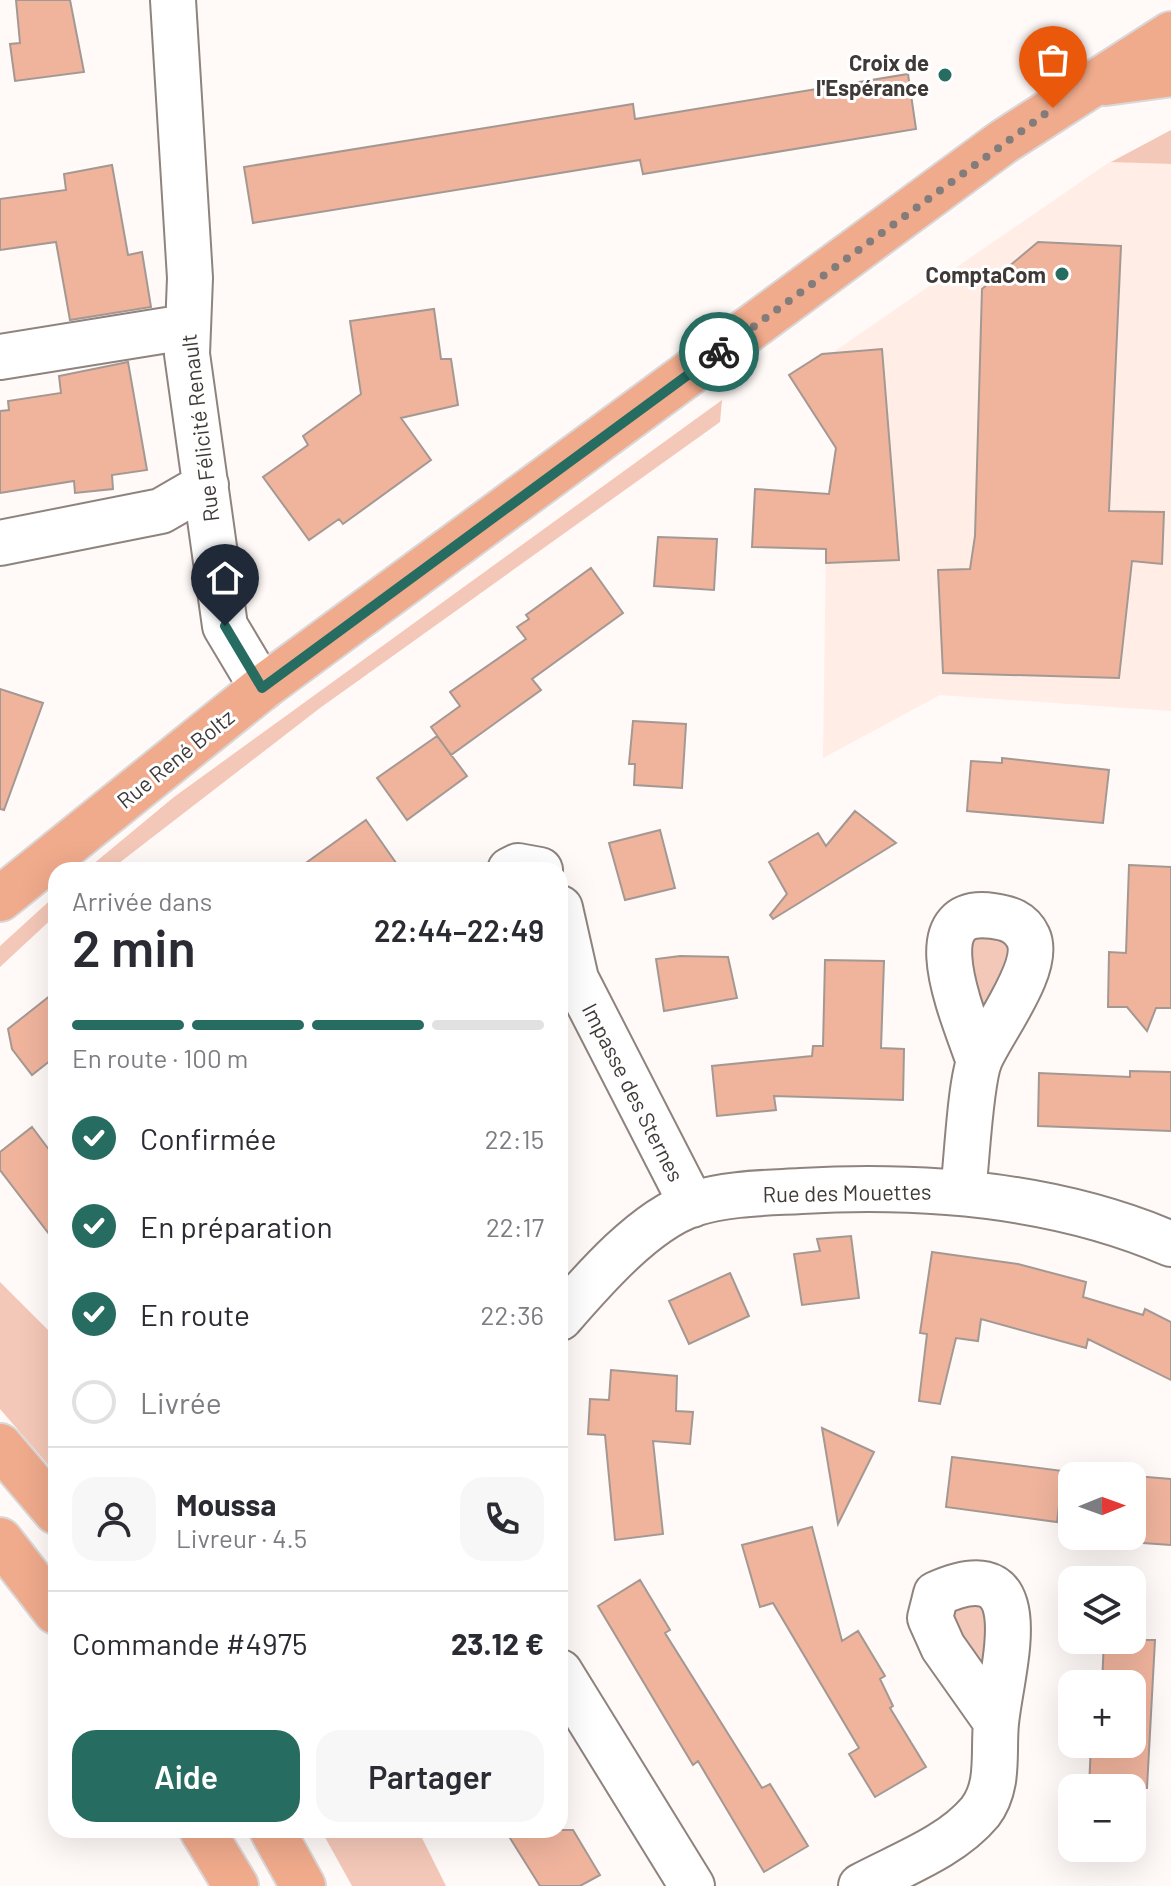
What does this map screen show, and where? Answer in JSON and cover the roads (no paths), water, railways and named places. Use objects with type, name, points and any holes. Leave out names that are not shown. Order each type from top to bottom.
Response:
[{"type":"main road","name":"Rue René Boltz","points":[[0,899],[262,688],[1003,142],[1171,34]]},
{"type":"main road","points":[[1091,85],[1171,74]]},
{"type":"main road","points":[[0,1446],[48,1503]]},
{"type":"main road","points":[[0,1540],[48,1602]]},
{"type":"main road","points":[[207,1838],[236,1886]]},
{"type":"main road","points":[[276,1838],[303,1886]]},
{"type":"street","name":"Rue Félicité Renault","points":[[173,0],[190,278],[186,327],[206,485],[225,626],[262,688]]},
{"type":"street","points":[[0,357],[186,327]]},
{"type":"street","points":[[0,543],[161,511],[206,485]]},
{"type":"street","name":"Impasse des Sternes","points":[[568,975],[692,1205]]},
{"type":"street","points":[[963,1192],[979,1062]]},
{"type":"street","name":"Rue des Mouettes","points":[[568,1309],[589,1284],[653,1226],[692,1205],[749,1194],[876,1187],[963,1192],[1091,1217],[1171,1244]]},
{"type":"street","points":[[568,1685],[692,1886]]},
{"type":"street","points":[[861,1886],[947,1840],[981,1810],[995,1776],[996,1722]]},
{"type":"place","name":"Croix de l'Espérance","points":[[945,75]]},
{"type":"place","name":"ComptaCom","points":[[1062,274]]}]
